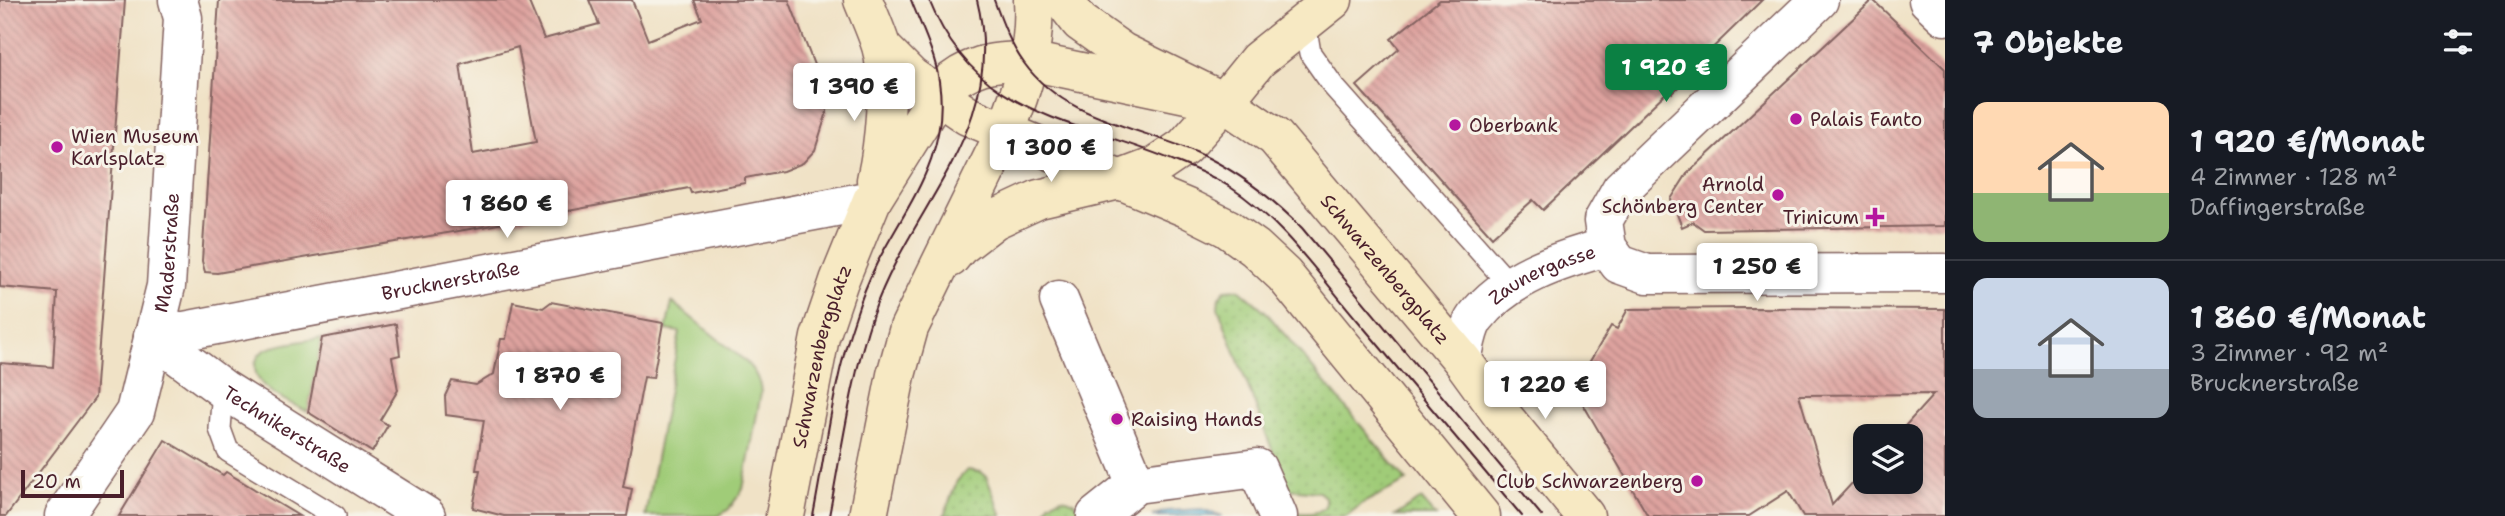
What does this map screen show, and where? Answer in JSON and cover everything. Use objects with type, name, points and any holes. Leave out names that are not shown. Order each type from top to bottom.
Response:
[{"type":"street","name":"Maderstraße","points":[[64,516],[135,412],[166,286],[183,18],[178,0]]},
{"type":"street","name":"Schwarzenbergplatz","points":[[863,0],[882,48],[885,108],[882,152],[872,200]]},
{"type":"street","points":[[868,516],[896,375],[909,328],[1005,132],[1017,102],[1029,61],[1034,24],[1033,0]]},
{"type":"street","name":"Schwarzenbergplatz","points":[[1063,0],[1080,22],[1122,52],[1224,102],[1275,138],[1462,360],[1502,415],[1586,516]]},
{"type":"street","points":[[1607,247],[1604,221],[1621,189],[1819,0]]},
{"type":"street","points":[[1928,0],[1945,16]]},
{"type":"street","points":[[928,288],[959,247],[994,220],[1039,199],[1119,180],[1156,166],[1184,147],[1258,60],[1319,12]]},
{"type":"street","name":"Schwarzenbergplatz","points":[[882,48],[911,76],[968,116],[1168,199],[1227,228],[1255,248],[1284,275],[1480,516]]},
{"type":"street","name":"Schwarzenbergplatz","points":[[785,516],[820,337],[839,281],[872,200],[936,95],[956,76],[978,66],[1002,60],[1029,61],[1224,102]]},
{"type":"street","name":"Brucknerstraße","points":[[153,337],[872,200]]},
{"type":"street","name":"Zaunergasse","points":[[1462,360],[1473,320],[1510,285],[1562,259],[1607,247],[1619,264],[1647,274],[1945,273]]},
{"type":"street","points":[[1059,300],[1136,484]]},
{"type":"street","name":"Technikerstraße","points":[[153,337],[223,389],[426,516]]},
{"type":"street","points":[[1097,516],[1136,484],[1257,468],[1278,516]]},
{"type":"lane","points":[[1319,12],[1310,53],[1334,87],[1510,285]]},
{"type":"lane","points":[[223,389],[220,429],[228,451],[335,516]]},
{"type":"green space","points":[[1239,289],[1266,312],[1407,481],[1363,503],[1346,516],[1297,516],[1296,513],[1312,513],[1322,509],[1325,506],[1325,497],[1319,492],[1287,489],[1218,307],[1219,297],[1225,290]]},
{"type":"green space","points":[[672,302],[744,360],[756,375],[760,388],[743,489],[729,509],[718,516],[645,516],[680,332],[666,330]]},
{"type":"green space","points":[[322,338],[308,412],[282,399],[258,379],[256,361],[265,350]]},
{"type":"green space","points":[[967,470],[981,472],[986,476],[1002,516],[944,516],[957,481]]},
{"type":"green space","points":[[1061,498],[1074,503],[1080,516],[1043,516],[1049,503]]},
{"type":"green space","points":[[1421,499],[1436,516],[1395,516]]},
{"type":"water","points":[[1201,509],[1223,516],[1152,516],[1166,511]]},
{"type":"building","name":"Wien Museum Karlsplatz","points":[[0,0],[125,0],[95,398],[6,516],[0,516],[0,363],[53,367],[57,292],[0,287]]},
{"type":"building","points":[[219,0],[528,0],[544,39],[599,24],[589,0],[632,0],[648,40],[702,19],[694,0],[789,0],[824,91],[827,112],[815,150],[803,163],[783,171],[745,178],[745,183],[691,193],[689,188],[217,273],[205,272],[202,261]],"holes":[[[518,47],[536,142],[473,154],[460,64]]]},
{"type":"building","points":[[1440,0],[1762,0],[1693,67],[1696,70],[1672,93],[1669,90],[1543,210],[1533,200],[1492,237],[1357,86],[1399,49],[1391,39]]},
{"type":"building","name":"Palais Fanto","points":[[1873,0],[1945,69],[1945,226],[1704,230],[1693,222],[1682,227],[1671,199],[1687,174]]},
{"type":"building","points":[[513,302],[543,308],[551,302],[663,323],[653,378],[644,377],[623,487],[632,489],[627,516],[504,516],[473,508],[480,470],[476,470],[484,420],[446,415],[445,396],[452,381],[476,385],[494,374],[501,339],[506,339]]},
{"type":"building","points":[[1628,309],[1945,309],[1945,516],[1803,516],[1788,491],[1749,516],[1648,516],[1579,397],[1590,377],[1583,373],[1611,326],[1617,329]]},
{"type":"building","points":[[396,324],[400,355],[392,357],[398,390],[380,420],[388,425],[372,452],[308,412],[322,338]]},
{"type":"building","points":[[165,440],[223,475],[226,472],[299,516],[119,516]]},
{"type":"tram line","points":[[813,516],[835,391],[857,311],[877,263],[924,176],[933,155],[938,132],[941,107],[937,71],[911,0]]},
{"type":"tram line","points":[[929,0],[949,39],[973,69],[1001,92],[1067,123],[1211,176],[1249,201],[1298,249],[1522,516]]},
{"type":"tram line","points":[[829,516],[853,389],[873,314],[890,274],[951,164],[968,127],[980,88],[983,46],[977,0]]},
{"type":"tram line","points":[[994,0],[1019,56],[1041,82],[1060,97],[1104,119],[1213,160],[1266,195],[1302,228],[1542,516]]},
{"type":"place","name":"Palais Fanto","points":[[1796,119]]},
{"type":"place","name":"Oberbank","points":[[1455,125]]},
{"type":"place","name":"Wien Museum Karlsplatz","points":[[57,147]]},
{"type":"place","name":"Arnold Schönberg Center","points":[[1778,195]]},
{"type":"place","name":"Trinicum","points":[[1875,217]]},
{"type":"place","name":"Raising Hands","points":[[1117,419]]},
{"type":"place","name":"Club Schwarzenberg","points":[[1697,481]]}]
